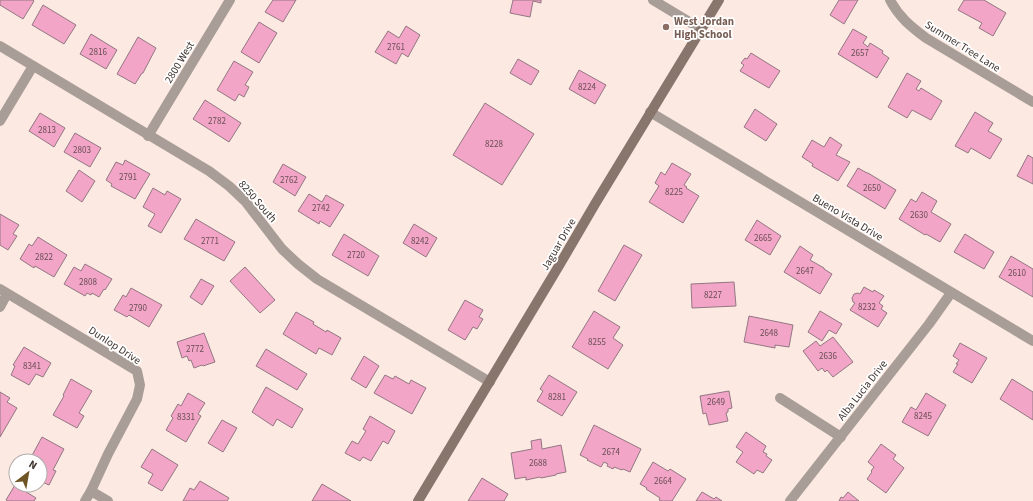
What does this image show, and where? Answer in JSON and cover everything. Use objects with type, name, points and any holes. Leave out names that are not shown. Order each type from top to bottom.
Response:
[{"type":"main road","name":"Jaguar Drive","points":[[418,501],[650,112],[719,0]]},
{"type":"street","name":"2800 West","points":[[148,136],[230,0]]},
{"type":"street","points":[[653,0],[701,29]]},
{"type":"street","name":"Summer Tree Lane","points":[[890,0],[899,15],[909,26],[926,38],[1033,102]]},
{"type":"street","name":"8250 South","points":[[0,46],[148,136],[209,171],[245,201],[282,249],[317,279],[490,382]]},
{"type":"street","points":[[0,121],[33,66]]},
{"type":"street","name":"Bueno Vista Drive","points":[[650,112],[1033,341]]},
{"type":"street","points":[[0,307],[4,292]]},
{"type":"street","name":"Dunlop Drive","points":[[4,292],[137,371],[140,385],[137,399],[85,501]]},
{"type":"street","name":"Alba Lucia Drive","points":[[790,501],[951,293]]},
{"type":"street","points":[[780,398],[841,437]]},
{"type":"street","points":[[91,491],[108,501]]},
{"type":"building","points":[[0,0],[34,1],[23,19],[0,5]]},
{"type":"building","points":[[273,0],[296,0],[283,22],[265,12]]},
{"type":"building","points":[[513,0],[541,0],[541,3],[533,1],[530,17],[510,13]]},
{"type":"building","points":[[839,0],[858,0],[844,24],[830,15]]},
{"type":"building","points":[[964,0],[984,0],[1006,13],[993,36],[979,28],[982,23],[958,10]]},
{"type":"building","points":[[43,5],[76,25],[64,44],[32,25]]},
{"type":"building","points":[[259,22],[277,33],[259,63],[241,52]]},
{"type":"building","points":[[406,26],[420,35],[408,57],[402,53],[396,64],[375,52],[388,31],[399,38]]},
{"type":"building","points":[[853,29],[867,37],[863,43],[868,47],[870,43],[883,51],[882,53],[889,58],[877,78],[838,54]]},
{"type":"building","points":[[91,34],[117,50],[106,69],[80,54]]},
{"type":"building","points":[[138,37],[156,48],[143,73],[135,84],[117,74]]},
{"type":"building","points":[[751,53],[780,71],[769,88],[740,71],[744,65],[741,63],[745,58],[747,59]]},
{"type":"building","points":[[518,59],[539,71],[531,85],[510,73]]},
{"type":"building","points":[[234,61],[253,72],[245,85],[249,87],[244,97],[239,94],[235,101],[217,90]]},
{"type":"building","points":[[579,70],[606,85],[595,104],[569,89]]},
{"type":"building","points":[[907,73],[921,81],[916,89],[919,91],[921,88],[942,101],[931,120],[912,110],[907,118],[888,107]]},
{"type":"building","points":[[205,100],[241,123],[229,142],[193,119]]},
{"type":"building","points":[[485,103],[534,134],[502,185],[453,155]]},
{"type":"building","points":[[755,109],[777,124],[766,141],[744,127]]},
{"type":"building","points":[[975,112],[993,123],[988,131],[1002,139],[990,159],[971,148],[968,153],[955,146]]},
{"type":"building","points":[[40,113],[65,128],[54,147],[29,131]]},
{"type":"building","points":[[75,133],[101,148],[90,167],[64,152]]},
{"type":"building","points":[[830,137],[842,145],[836,155],[850,162],[838,181],[812,166],[813,164],[802,157],[812,140],[824,147]]},
{"type":"building","points":[[1028,155],[1033,158],[1033,184],[1017,176]]},
{"type":"building","points":[[125,160],[150,174],[135,199],[111,186],[112,184],[106,180],[116,162],[123,165]]},
{"type":"building","points":[[672,163],[691,174],[684,185],[687,187],[686,188],[699,196],[683,223],[649,202],[659,186],[655,183],[661,172],[665,175]]},
{"type":"building","points":[[283,164],[306,177],[295,196],[273,182]]},
{"type":"building","points":[[858,168],[896,190],[885,209],[847,186]]},
{"type":"building","points":[[79,170],[95,181],[82,202],[66,191]]},
{"type":"building","points":[[153,188],[165,195],[167,191],[181,199],[161,233],[148,226],[155,214],[143,207]]},
{"type":"building","points":[[922,192],[937,201],[931,212],[951,224],[940,242],[926,234],[925,235],[899,219],[911,199],[916,202]]},
{"type":"building","points":[[309,194],[322,202],[326,195],[344,205],[330,227],[320,221],[319,224],[298,211]]},
{"type":"building","points":[[0,214],[19,225],[13,234],[17,236],[8,250],[0,245]]},
{"type":"building","points":[[196,219],[235,242],[224,261],[184,239]]},
{"type":"building","points":[[757,220],[781,236],[770,255],[745,240]]},
{"type":"building","points":[[414,224],[437,238],[426,257],[403,243]]},
{"type":"building","points":[[344,234],[379,256],[368,276],[332,255]]},
{"type":"building","points":[[965,234],[994,252],[984,269],[954,252]]},
{"type":"building","points":[[38,237],[67,255],[54,277],[35,266],[34,268],[20,259],[29,244],[32,246]]},
{"type":"building","points":[[624,245],[642,255],[615,301],[598,291]]},
{"type":"building","points":[[800,246],[813,255],[810,260],[832,274],[820,294],[784,272]]},
{"type":"building","points":[[1011,256],[1033,269],[1033,297],[999,277]]},
{"type":"building","points":[[85,264],[112,279],[99,297],[92,293],[91,295],[87,293],[85,296],[64,284],[74,267],[81,271]]},
{"type":"building","points":[[245,267],[275,300],[260,313],[230,281]]},
{"type":"building","points":[[201,279],[214,286],[202,305],[190,297]]},
{"type":"building","points":[[734,282],[736,306],[692,308],[691,284]]},
{"type":"building","points":[[864,287],[873,292],[874,290],[884,296],[879,303],[883,306],[881,309],[887,313],[878,327],[850,310],[855,303],[853,302],[852,298],[854,294],[860,294]]},
{"type":"building","points":[[131,288],[162,305],[149,327],[129,315],[127,317],[114,310],[123,295],[126,297]]},
{"type":"building","points":[[465,300],[483,310],[479,317],[483,319],[477,329],[473,327],[465,340],[448,330]]},
{"type":"building","points":[[594,311],[620,327],[613,338],[623,345],[608,369],[572,347]]},
{"type":"building","points":[[820,311],[842,324],[836,334],[829,330],[822,341],[808,332]]},
{"type":"building","points":[[296,312],[314,322],[313,324],[326,332],[327,330],[341,338],[332,355],[319,348],[316,354],[283,334]]},
{"type":"building","points":[[749,316],[793,325],[789,347],[775,345],[775,348],[744,342]]},
{"type":"building","points":[[204,333],[215,362],[194,368],[191,360],[189,361],[187,356],[182,358],[177,342]]},
{"type":"building","points":[[833,337],[853,362],[833,377],[827,370],[825,372],[822,368],[818,371],[803,351],[816,341],[820,346]]},
{"type":"building","points":[[960,343],[987,358],[972,383],[953,372],[959,360],[953,356]]},
{"type":"building","points":[[24,347],[51,363],[43,377],[36,374],[29,385],[11,375],[15,366],[13,365]]},
{"type":"building","points":[[266,349],[307,374],[297,390],[256,366]]},
{"type":"building","points":[[364,356],[379,366],[366,388],[351,379]]},
{"type":"building","points":[[385,375],[393,379],[395,376],[409,384],[411,380],[426,388],[412,414],[374,393]]},
{"type":"building","points":[[549,375],[577,392],[562,416],[537,401],[543,391],[540,389]]},
{"type":"building","points":[[71,379],[92,391],[79,413],[84,416],[77,428],[53,415],[64,396],[63,395]]},
{"type":"building","points":[[1012,379],[1033,392],[1033,420],[1000,399]]},
{"type":"building","points":[[266,387],[303,409],[292,428],[277,419],[273,426],[252,412]]},
{"type":"building","points":[[729,391],[732,408],[728,409],[728,412],[726,413],[728,421],[709,425],[706,413],[703,414],[700,396]]},
{"type":"building","points":[[0,392],[10,398],[7,402],[17,408],[0,437]]},
{"type":"building","points":[[188,393],[205,403],[198,414],[201,416],[186,442],[166,430],[173,418],[171,416],[178,404],[181,406]]},
{"type":"building","points":[[926,393],[946,405],[928,436],[902,422],[911,407],[916,410]]},
{"type":"building","points":[[370,416],[395,431],[388,444],[383,441],[371,461],[363,457],[360,461],[345,453],[352,441],[358,444],[366,431],[363,429]]},
{"type":"building","points":[[222,420],[237,428],[223,452],[208,443]]},
{"type":"building","points":[[594,425],[641,449],[630,472],[614,467],[613,469],[607,466],[608,464],[604,462],[601,467],[580,455]]},
{"type":"building","points":[[746,432],[766,446],[763,452],[772,460],[763,473],[757,470],[754,474],[736,462],[743,452],[736,447]]},
{"type":"building","points":[[42,437],[64,449],[53,470],[56,471],[49,485],[48,453],[33,453]]},
{"type":"building","points":[[541,439],[542,449],[561,445],[566,472],[541,478],[526,480],[526,477],[515,479],[511,453],[532,449],[531,441]]},
{"type":"building","points":[[881,444],[896,455],[893,459],[904,468],[886,493],[867,479],[874,467],[868,462]]},
{"type":"building","points":[[152,449],[178,465],[162,491],[148,483],[153,474],[141,467]]},
{"type":"building","points":[[653,462],[668,471],[670,469],[686,479],[672,501],[659,500],[660,498],[640,484]]},
{"type":"building","points":[[482,478],[508,494],[504,501],[468,501]]},
{"type":"building","points":[[200,481],[229,498],[227,501],[183,501],[190,488],[194,490]]},
{"type":"building","points":[[322,484],[351,501],[312,501]]},
{"type":"building","points":[[702,492],[714,499],[716,497],[722,501],[696,501]]},
{"type":"building","points":[[848,492],[859,501],[839,501],[841,497],[843,498]]},
{"type":"building","points":[[10,493],[28,493],[36,498],[34,501],[6,500]]},
{"type":"place","name":"West Jordan High School","points":[[666,27]]}]
